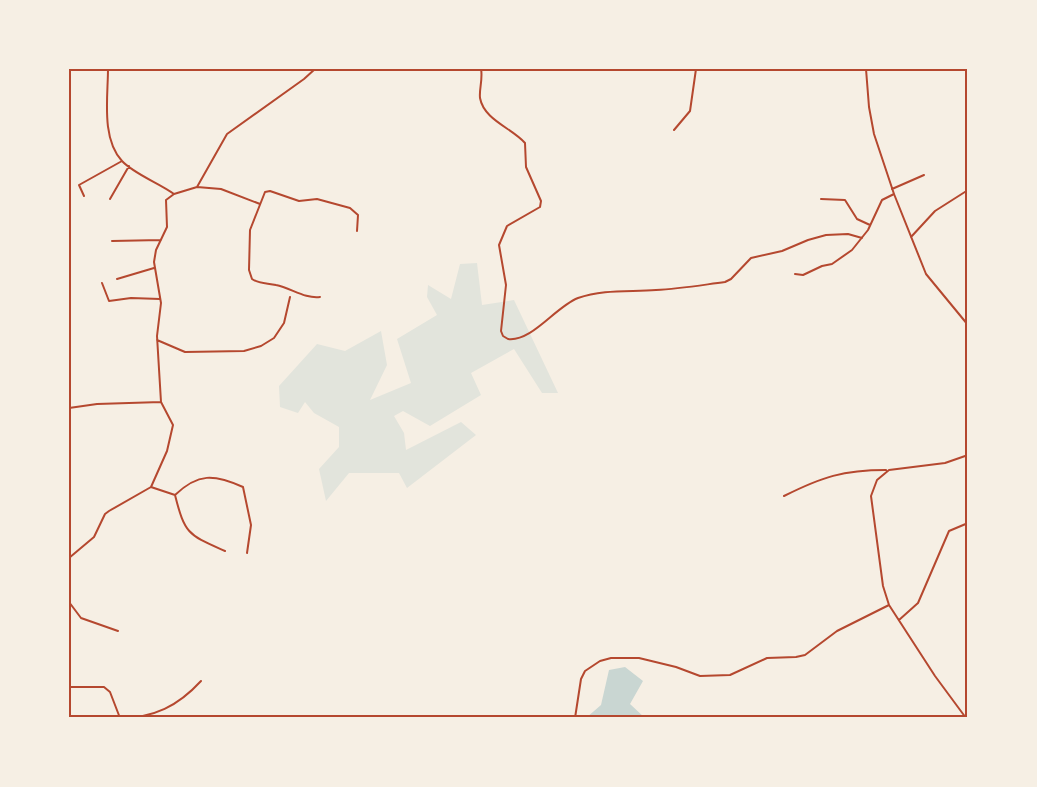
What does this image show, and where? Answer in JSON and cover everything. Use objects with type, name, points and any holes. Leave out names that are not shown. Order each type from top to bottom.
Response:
[{"type":"street","points":[[108,69],[108,121],[111,142],[122,161],[174,194]]},
{"type":"street","points":[[197,187],[227,134],[315,69]]},
{"type":"street","points":[[481,69],[482,105],[489,115],[525,143],[526,166],[541,201],[540,207],[507,226],[500,245],[506,285],[501,331],[508,339],[524,337],[565,305],[580,297],[613,291],[659,290],[725,282],[731,279],[751,258],[782,251],[826,235],[852,235],[862,238]]},
{"type":"street","points":[[674,130],[690,111],[696,69]]},
{"type":"street","points":[[866,69],[872,123],[892,189],[911,237],[926,274],[968,325]]},
{"type":"street","points":[[84,196],[79,185],[122,161]]},
{"type":"street","points":[[110,199],[129,166]]},
{"type":"street","points":[[892,189],[924,175]]},
{"type":"street","points":[[69,558],[94,537],[108,511],[151,487],[167,451],[173,430],[172,421],[160,402],[157,340],[160,298],[154,268],[155,255],[167,227],[165,202],[174,194],[197,187],[221,189],[260,204]]},
{"type":"street","points":[[911,237],[935,211],[968,190]]},
{"type":"street","points":[[320,297],[306,296],[295,290],[259,283],[252,279],[249,270],[250,230],[266,192],[270,191],[299,201],[317,199],[350,208],[358,216],[357,231]]},
{"type":"street","points":[[795,274],[803,275],[832,264],[852,250],[870,225],[882,200],[894,194]]},
{"type":"street","points":[[821,199],[844,200],[858,219],[870,225]]},
{"type":"street","points":[[112,241],[161,240]]},
{"type":"street","points":[[117,279],[154,268]]},
{"type":"street","points":[[102,283],[109,301],[160,298]]},
{"type":"street","points":[[157,340],[184,352],[244,351],[261,346],[274,338],[284,323],[290,297]]},
{"type":"street","points":[[69,408],[97,404],[160,402]]},
{"type":"street","points":[[784,496],[822,478],[852,470],[889,470],[945,463],[968,455]]},
{"type":"street","points":[[889,470],[881,475],[873,488],[871,506],[883,586],[898,620],[966,718]]},
{"type":"street","points":[[175,495],[190,481],[205,478],[221,479],[243,487],[251,525],[247,553]]},
{"type":"street","points":[[151,487],[175,495]]},
{"type":"street","points":[[175,495],[180,515],[192,536],[225,551]]},
{"type":"street","points":[[898,620],[918,603],[949,531],[968,523]]},
{"type":"street","points":[[69,602],[81,618],[118,631]]},
{"type":"street","points":[[574,718],[581,679],[585,671],[600,661],[611,658],[639,658],[676,667],[700,676],[730,675],[767,658],[805,655],[835,632],[889,604]]},
{"type":"street","points":[[69,687],[104,687],[110,692],[120,718],[138,718],[153,714],[187,696],[201,681]]},
{"type":"shaded area","points":[[477,263],[482,305],[514,300],[558,393],[542,393],[514,349],[471,373],[481,395],[430,426],[403,411],[394,416],[404,433],[406,450],[461,422],[476,435],[407,488],[399,473],[349,473],[326,501],[319,469],[339,447],[339,427],[314,413],[305,402],[298,413],[280,407],[279,386],[317,344],[345,351],[381,331],[387,365],[370,400],[411,383],[397,339],[437,315],[427,297],[428,285],[451,299],[460,264]]},
{"type":"shaded area","points":[[625,667],[643,681],[630,704],[645,718],[586,718],[601,705],[609,670]]}]
